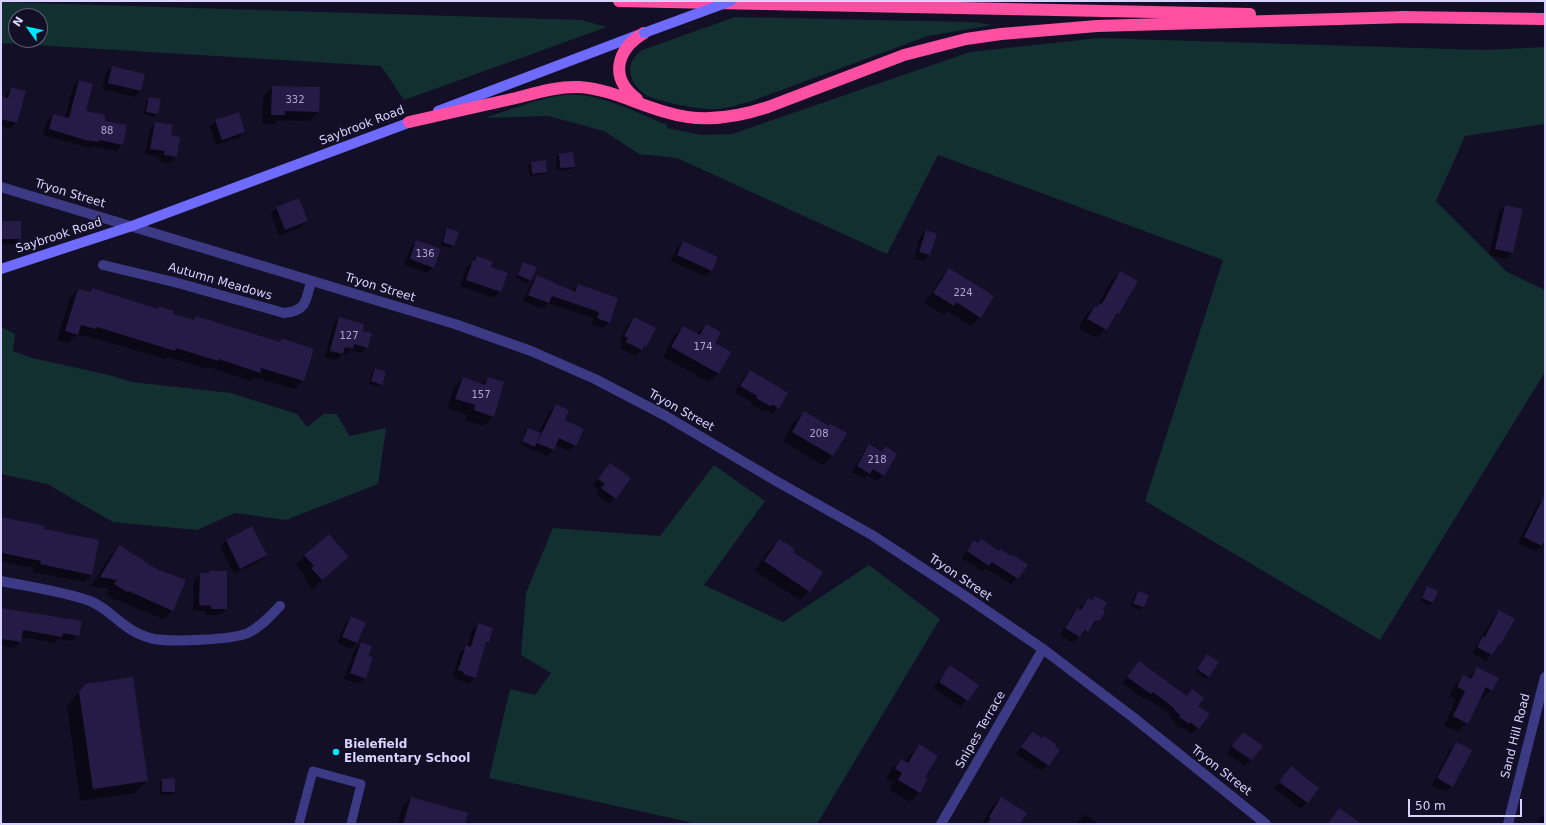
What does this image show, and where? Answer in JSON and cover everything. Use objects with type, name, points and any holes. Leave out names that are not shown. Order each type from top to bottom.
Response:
[{"type":"highway","points":[[619,1],[1545,19]]},
{"type":"highway","points":[[409,122],[544,91],[577,87],[610,92],[669,114],[705,119],[724,118],[768,108],[904,55],[958,41],[1001,34],[1097,26],[1407,17]]},
{"type":"highway","points":[[644,33],[628,45],[622,55],[620,78],[624,87],[631,94],[651,107]]},
{"type":"main road","name":"Saybrook Road","points":[[1,269],[132,226],[731,1]]},
{"type":"street","name":"Tryon Street","points":[[1,187],[455,324],[531,351],[595,379],[664,415],[872,535],[1043,649],[1134,718],[1266,824]]},
{"type":"street","name":"Autumn Meadows","points":[[103,265],[178,283],[284,313],[295,312],[302,308],[311,281]]},
{"type":"street","points":[[1,582],[67,595],[92,602],[129,629],[155,639],[189,640],[237,637],[260,626],[280,606]]},
{"type":"street","name":"Snipes Terrace","points":[[941,824],[1043,649]]},
{"type":"street","name":"Sand Hill Road","points":[[1508,824],[1541,705],[1545,677]]},
{"type":"lane","points":[[298,824],[313,771],[361,784],[351,824]]},
{"type":"green space","points":[[1,2],[582,20],[607,27],[404,100],[381,66],[48,46],[48,8],[8,8],[8,43],[1,43]]},
{"type":"green space","points":[[735,17],[972,22],[993,25],[928,36],[749,102],[723,108],[712,109],[693,107],[652,98],[646,95],[635,84],[631,76],[630,68],[636,55],[642,50]]},
{"type":"green space","points":[[1099,38],[1484,50],[1545,47],[1545,124],[1465,136],[1436,201],[1507,272],[1545,290],[1545,372],[1380,640],[1145,501],[1223,260],[938,155],[887,254],[677,158],[639,154],[604,131],[548,116],[484,118],[539,100],[571,95],[586,96],[614,103],[667,125],[667,128],[702,135],[732,134],[970,52]]},
{"type":"green space","points":[[1,327],[15,334],[13,351],[32,358],[109,375],[132,382],[231,393],[297,414],[307,427],[324,414],[337,414],[349,436],[386,428],[378,484],[286,520],[235,513],[197,530],[113,522],[47,484],[1,474]]},
{"type":"green space","points":[[714,465],[765,501],[704,585],[783,622],[869,565],[940,619],[817,824],[698,824],[489,778],[510,689],[535,695],[551,673],[521,655],[526,593],[553,528],[660,536]]},
{"type":"building","points":[[112,66],[145,74],[141,91],[108,83]]},
{"type":"building","points":[[79,80],[93,84],[86,111],[105,115],[105,121],[127,125],[123,145],[99,140],[99,142],[85,140],[49,129],[53,114],[69,118]]},
{"type":"building","points":[[272,86],[320,87],[319,112],[285,111],[285,115],[271,115]]},
{"type":"building","points":[[11,87],[26,91],[17,123],[1,119],[1,96],[8,98]]},
{"type":"building","points":[[149,97],[161,99],[158,114],[146,112]]},
{"type":"building","points":[[239,112],[245,132],[222,140],[215,120]]},
{"type":"building","points":[[155,122],[173,125],[171,135],[180,137],[177,157],[164,155],[165,151],[150,149]]},
{"type":"building","points":[[573,152],[575,167],[560,168],[559,154]]},
{"type":"building","points":[[546,160],[547,172],[532,174],[531,162]]},
{"type":"building","points":[[299,198],[308,221],[285,230],[276,207]]},
{"type":"building","points":[[1505,205],[1523,209],[1513,253],[1495,249]]},
{"type":"building","points":[[1,221],[21,221],[21,239],[1,239]]},
{"type":"building","points":[[447,228],[459,232],[454,246],[443,242]]},
{"type":"building","points":[[926,230],[937,234],[930,255],[919,252]]},
{"type":"building","points":[[416,240],[441,249],[434,268],[410,259]]},
{"type":"building","points":[[683,241],[718,257],[712,271],[677,255]]},
{"type":"building","points":[[477,256],[493,262],[491,267],[508,273],[501,292],[466,280],[473,260],[475,261]]},
{"type":"building","points":[[523,262],[537,267],[531,281],[518,275]]},
{"type":"building","points":[[949,268],[994,296],[981,318],[956,302],[954,306],[933,293]]},
{"type":"building","points":[[1120,271],[1138,281],[1119,314],[1117,313],[1107,330],[1087,319],[1095,306],[1097,307],[1100,303],[1102,304]]},
{"type":"building","points":[[537,275],[575,292],[578,284],[618,298],[610,323],[597,318],[599,312],[552,296],[549,303],[528,295]]},
{"type":"building","points":[[92,288],[158,309],[159,306],[174,311],[173,314],[194,320],[196,316],[280,342],[281,338],[314,349],[304,381],[261,368],[260,373],[219,359],[218,361],[176,348],[175,351],[97,327],[96,329],[81,325],[78,335],[65,331],[78,289],[91,292]]},
{"type":"building","points":[[339,317],[364,324],[363,331],[372,333],[368,348],[354,344],[353,349],[345,347],[343,354],[330,351]]},
{"type":"building","points":[[634,317],[656,328],[646,347],[644,346],[642,350],[626,342],[628,338],[624,336]]},
{"type":"building","points":[[706,324],[721,332],[715,343],[731,352],[719,374],[671,347],[683,326],[700,335]]},
{"type":"building","points":[[375,368],[386,372],[382,385],[371,381]]},
{"type":"building","points":[[750,370],[788,393],[779,409],[756,398],[757,396],[740,386]]},
{"type":"building","points":[[463,377],[485,385],[488,377],[504,382],[494,417],[474,410],[475,405],[455,399]]},
{"type":"building","points":[[556,404],[569,410],[565,420],[584,429],[576,446],[559,438],[554,450],[537,443]]},
{"type":"building","points":[[804,411],[829,426],[830,424],[847,433],[833,456],[792,432]]},
{"type":"building","points":[[528,428],[541,433],[535,447],[522,441]]},
{"type":"building","points":[[869,444],[882,452],[885,446],[897,454],[884,476],[873,469],[870,474],[857,466]]},
{"type":"building","points":[[610,463],[631,478],[616,499],[601,488],[605,484],[598,479]]},
{"type":"building","points":[[1545,494],[1545,539],[1542,546],[1524,537]]},
{"type":"building","points":[[1,517],[45,526],[44,529],[99,540],[92,575],[40,564],[41,561],[2,553]]},
{"type":"building","points":[[252,526],[267,555],[240,569],[226,540]]},
{"type":"building","points":[[329,534],[349,557],[322,580],[311,568],[314,566],[304,555]]},
{"type":"building","points":[[779,539],[795,549],[793,552],[823,572],[810,592],[764,561]]},
{"type":"building","points":[[981,539],[999,551],[1000,549],[1011,556],[1013,555],[1028,565],[1018,579],[992,562],[989,566],[967,551],[974,540],[978,543]]},
{"type":"building","points":[[119,545],[160,571],[186,580],[173,611],[128,591],[127,592],[114,584],[117,580],[100,577]]},
{"type":"building","points":[[209,571],[227,571],[227,609],[211,609],[211,606],[199,605],[200,573],[209,573]]},
{"type":"building","points":[[1427,586],[1438,591],[1433,603],[1422,598]]},
{"type":"building","points":[[1138,591],[1149,595],[1144,607],[1133,604]]},
{"type":"building","points":[[1095,596],[1107,603],[1103,609],[1105,613],[1100,620],[1095,621],[1088,632],[1085,630],[1080,637],[1065,628],[1078,608],[1081,610],[1088,598],[1092,601]]},
{"type":"building","points":[[1,608],[82,621],[79,636],[63,633],[62,637],[23,630],[21,642],[1,639]]},
{"type":"building","points":[[1499,610],[1515,619],[1500,645],[1499,644],[1492,655],[1477,647],[1483,636],[1485,637]]},
{"type":"building","points":[[351,616],[366,623],[357,643],[342,637]]},
{"type":"building","points":[[478,623],[493,628],[489,643],[486,642],[476,678],[463,674],[464,672],[458,670],[466,645],[471,647]]},
{"type":"building","points":[[361,642],[372,646],[368,656],[373,657],[366,679],[350,673]]},
{"type":"building","points":[[1207,654],[1219,662],[1209,677],[1197,669]]},
{"type":"building","points":[[1139,661],[1187,696],[1192,689],[1204,698],[1198,706],[1210,714],[1199,729],[1190,722],[1189,724],[1179,717],[1180,715],[1174,710],[1175,709],[1153,692],[1151,694],[1127,677]]},
{"type":"building","points":[[950,665],[979,685],[968,701],[939,682]]},
{"type":"building","points":[[1477,667],[1499,678],[1492,691],[1486,687],[1468,724],[1453,716],[1465,691],[1457,687],[1463,675],[1471,679]]},
{"type":"building","points":[[133,677],[148,781],[93,789],[79,692],[85,684]]},
{"type":"building","points":[[1032,732],[1042,738],[1044,736],[1056,744],[1055,747],[1060,750],[1049,766],[1021,747]]},
{"type":"building","points":[[1243,732],[1263,746],[1252,760],[1232,746]]},
{"type":"building","points":[[1456,742],[1472,750],[1453,787],[1437,778]]},
{"type":"building","points":[[919,744],[938,756],[925,777],[928,778],[920,793],[898,780],[902,773],[895,769],[901,759],[908,763]]},
{"type":"building","points":[[1291,766],[1319,788],[1308,803],[1279,782]]},
{"type":"building","points":[[175,778],[175,792],[162,792],[162,779]]},
{"type":"building","points":[[411,797],[468,813],[465,824],[403,824]]},
{"type":"building","points":[[1001,797],[1027,813],[1020,824],[987,824],[991,819],[989,817]]},
{"type":"building","points":[[1339,808],[1361,824],[1328,824]]},
{"type":"place","name":"Bielefield Elementary School","points":[[336,752]]}]
